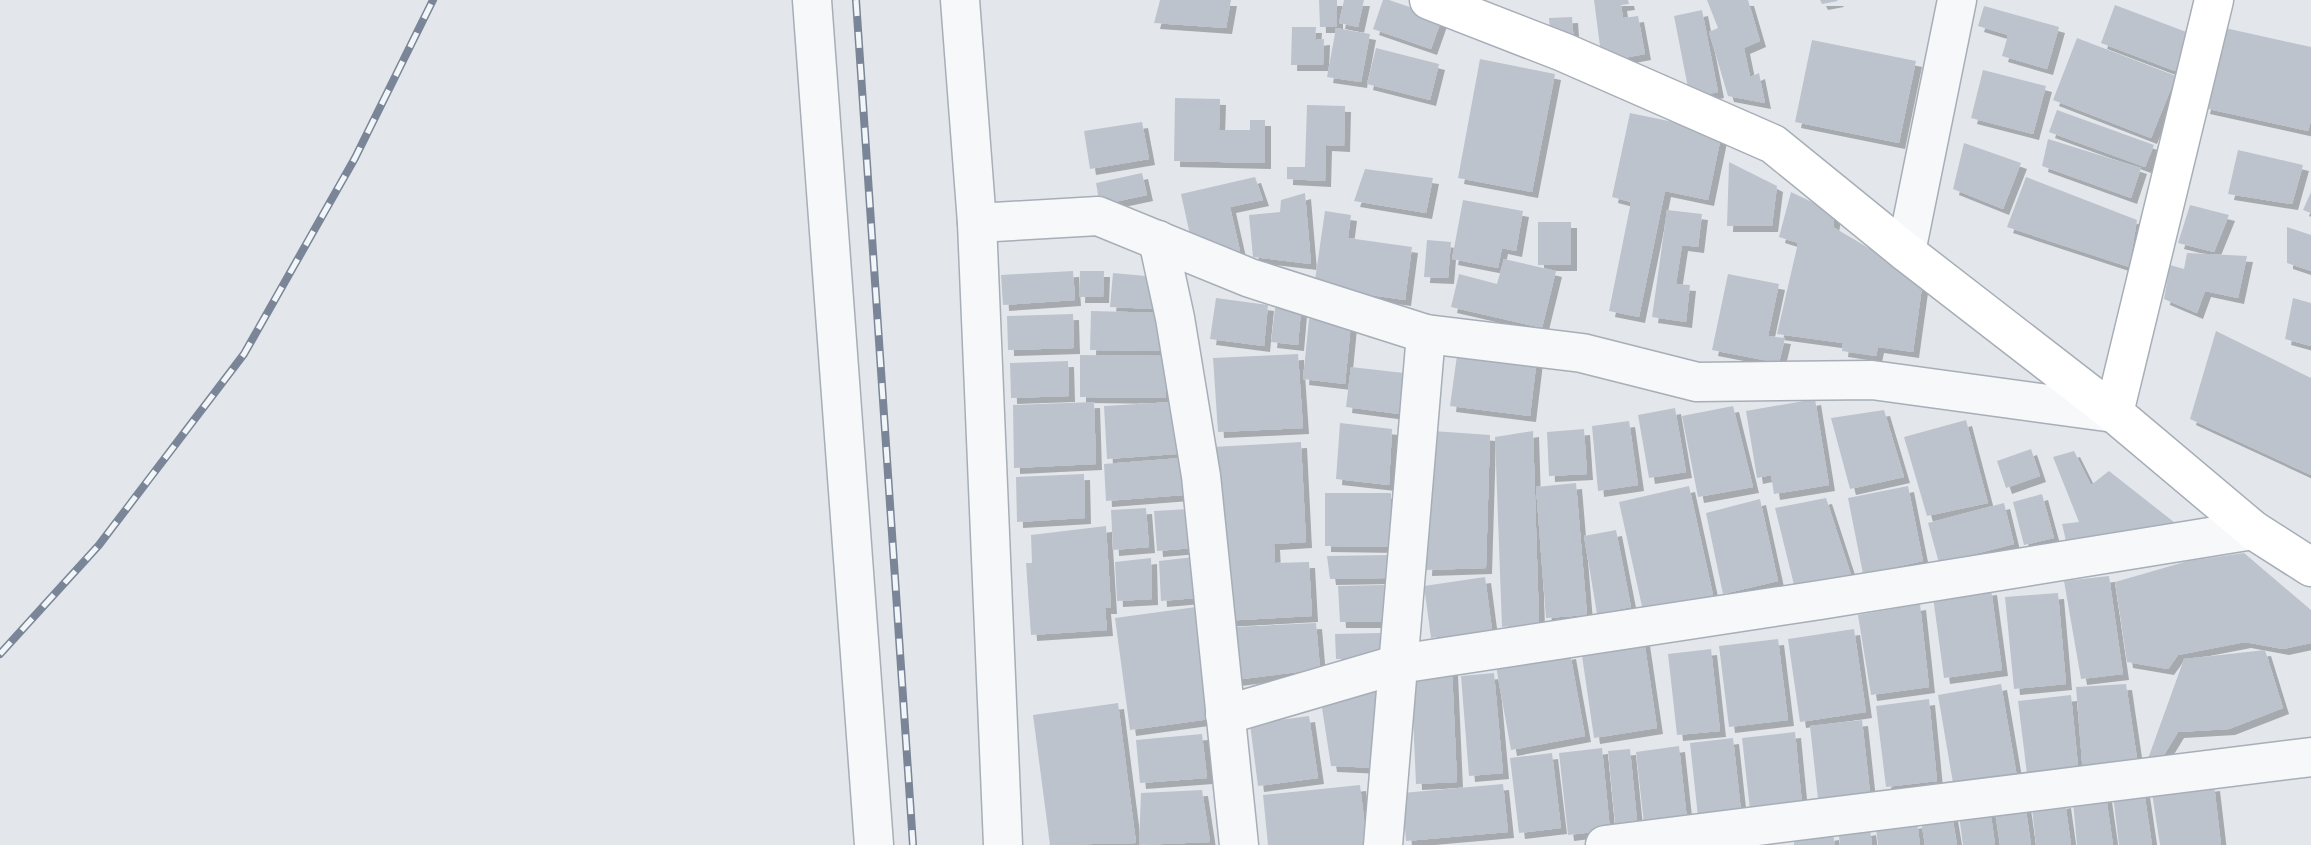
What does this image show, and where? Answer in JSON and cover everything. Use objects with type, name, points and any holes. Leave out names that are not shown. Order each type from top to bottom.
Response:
[{"type":"street","points":[[812,0],[874,845]]},
{"type":"street","points":[[960,0],[977,223],[1003,845]]},
{"type":"street","points":[[1429,0],[1563,52],[1773,145],[2114,413],[2253,530],[2311,567]]},
{"type":"street","points":[[1906,252],[1957,0]]},
{"type":"street","points":[[2114,413],[2214,0]]},
{"type":"street","points":[[977,223],[1098,216],[1250,278],[1426,334],[1582,353],[1697,382],[1872,380],[2114,413]]},
{"type":"street","points":[[1158,240],[1175,318],[1201,476],[1239,845]]},
{"type":"street","points":[[1383,845],[1426,334]]},
{"type":"street","points":[[1224,715],[1399,664],[1834,598],[2253,530]]},
{"type":"street","points":[[1605,845],[2311,757]]},
{"type":"building","points":[[1160,0],[1231,0],[1226,28],[1154,23]]},
{"type":"building","points":[[1319,0],[1337,0],[1337,27],[1320,27]]},
{"type":"building","points":[[1344,0],[1364,0],[1358,27],[1339,23]]},
{"type":"building","points":[[1383,0],[1442,18],[1431,49],[1373,29]]},
{"type":"building","points":[[1594,0],[1628,0],[1629,4],[1621,5],[1623,18],[1638,16],[1645,54],[1602,62]]},
{"type":"building","points":[[1707,0],[1748,0],[1760,41],[1744,48],[1750,77],[1759,73],[1765,103],[1728,96],[1709,32],[1718,28]]},
{"type":"building","points":[[1820,0],[1837,0],[1838,1],[1822,4]]},
{"type":"building","points":[[2115,5],[2189,33],[2175,71],[2101,43]]},
{"type":"building","points":[[1984,6],[2059,27],[2047,69],[2002,56],[2008,35],[1978,26]]},
{"type":"building","points":[[1702,10],[1718,92],[1690,98],[1674,16]]},
{"type":"building","points":[[1572,17],[1575,58],[1552,60],[1549,18]]},
{"type":"building","points":[[1292,27],[1316,27],[1315,40],[1324,39],[1323,65],[1291,65]]},
{"type":"building","points":[[1336,28],[1370,34],[1361,82],[1327,77]]},
{"type":"building","points":[[2225,28],[2311,47],[2311,121],[2308,131],[2204,108]]},
{"type":"building","points":[[2077,38],[2176,76],[2151,138],[2053,100]]},
{"type":"building","points":[[1812,40],[1916,61],[1899,143],[1795,122]]},
{"type":"building","points":[[1376,48],[1439,64],[1430,100],[1367,84]]},
{"type":"building","points":[[1480,59],[1555,74],[1532,192],[1458,178]]},
{"type":"building","points":[[1983,70],[2046,86],[2033,134],[1971,118]]},
{"type":"building","points":[[1175,98],[1220,99],[1219,130],[1250,130],[1250,120],[1265,120],[1265,163],[1174,161]]},
{"type":"building","points":[[1307,105],[1345,106],[1344,146],[1326,145],[1325,181],[1287,179],[1287,167],[1305,167]]},
{"type":"building","points":[[2057,110],[2154,145],[2145,167],[2049,132]]},
{"type":"building","points":[[1630,113],[1722,132],[1708,200],[1665,191],[1639,317],[1609,311],[1631,202],[1612,197]]},
{"type":"building","points":[[1142,122],[1149,159],[1090,169],[1084,131]]},
{"type":"building","points":[[2048,139],[2141,168],[2131,198],[2042,166]]},
{"type":"building","points":[[1964,143],[2021,163],[2003,209],[1953,189]]},
{"type":"building","points":[[2238,150],[2303,165],[2292,204],[2228,194]]},
{"type":"building","points":[[1729,162],[1777,186],[1772,226],[1727,226]]},
{"type":"building","points":[[1365,169],[1433,178],[1426,213],[1354,201]]},
{"type":"building","points":[[1142,173],[1147,195],[1100,205],[1096,183]]},
{"type":"building","points":[[1255,177],[1263,200],[1230,207],[1240,251],[1196,262],[1181,194]]},
{"type":"building","points":[[2026,177],[2137,220],[2129,267],[2007,227]]},
{"type":"building","points":[[1791,192],[1835,213],[1833,227],[1923,280],[1913,352],[1878,347],[1876,356],[1842,351],[1843,343],[1777,334],[1798,243],[1779,237]]},
{"type":"building","points":[[2311,192],[2311,213],[2303,210]]},
{"type":"building","points":[[1305,193],[1311,264],[1253,257],[1249,215],[1280,212],[1281,200]]},
{"type":"building","points":[[1463,200],[1523,211],[1516,251],[1502,248],[1498,268],[1452,259]]},
{"type":"building","points":[[2190,205],[2229,215],[2214,252],[2178,243]]},
{"type":"building","points":[[1667,210],[1702,214],[1698,247],[1682,245],[1676,284],[1690,285],[1686,322],[1652,317]]},
{"type":"building","points":[[1325,211],[1351,215],[1348,238],[1412,247],[1405,300],[1314,287]]},
{"type":"building","points":[[1538,222],[1571,222],[1571,265],[1538,265]]},
{"type":"building","points":[[2287,227],[2311,235],[2311,271],[2287,263]]},
{"type":"building","points":[[1427,240],[1451,242],[1448,278],[1424,277]]},
{"type":"building","points":[[2187,253],[2247,256],[2238,298],[2205,291],[2197,313],[2164,299],[2170,265],[2184,269]]},
{"type":"building","points":[[1504,259],[1556,271],[1542,328],[1451,307],[1459,274],[1497,284]]},
{"type":"building","points":[[1073,271],[1075,300],[1003,305],[1001,275]]},
{"type":"building","points":[[1080,271],[1104,271],[1103,297],[1079,297]]},
{"type":"building","points":[[1113,273],[1157,277],[1154,309],[1110,307]]},
{"type":"building","points":[[1728,274],[1779,284],[1768,336],[1785,338],[1779,363],[1712,350]]},
{"type":"building","points":[[1216,298],[1268,305],[1264,346],[1210,339]]},
{"type":"building","points":[[2293,298],[2311,303],[2311,346],[2285,339]]},
{"type":"building","points":[[1275,308],[1301,310],[1298,345],[1271,342]]},
{"type":"building","points":[[1091,311],[1166,313],[1166,351],[1090,350]]},
{"type":"building","points":[[1073,314],[1074,348],[1008,350],[1007,316]]},
{"type":"building","points":[[1309,319],[1351,323],[1345,384],[1303,379]]},
{"type":"building","points":[[2216,331],[2311,378],[2311,475],[2190,419]]},
{"type":"building","points":[[1458,348],[1537,358],[1530,416],[1450,406]]},
{"type":"building","points":[[1298,354],[1303,428],[1218,432],[1213,358]]},
{"type":"building","points":[[1080,355],[1166,356],[1166,398],[1080,397]]},
{"type":"building","points":[[1068,361],[1069,396],[1011,398],[1010,363]]},
{"type":"building","points":[[1351,367],[1404,373],[1399,414],[1346,407]]},
{"type":"building","points":[[1815,399],[1829,485],[1774,494],[1771,475],[1757,478],[1746,411]]},
{"type":"building","points":[[1094,402],[1096,464],[1014,468],[1013,405]]},
{"type":"building","points":[[1173,402],[1177,454],[1107,459],[1104,406]]},
{"type":"building","points":[[1733,406],[1753,487],[1698,497],[1682,416]]},
{"type":"building","points":[[1675,408],[1686,472],[1649,478],[1638,415]]},
{"type":"building","points":[[1884,410],[1904,477],[1850,489],[1831,418]]},
{"type":"building","points":[[1966,420],[1988,503],[1927,516],[1904,437]]},
{"type":"building","points":[[1629,421],[1638,485],[1598,491],[1592,426]]},
{"type":"building","points":[[1340,423],[1392,429],[1389,485],[1336,479]]},
{"type":"building","points":[[1584,429],[1587,474],[1549,476],[1547,432]]},
{"type":"building","points":[[1433,431],[1490,435],[1486,568],[1426,570]]},
{"type":"building","points":[[1533,431],[1539,623],[1502,627],[1495,437]]},
{"type":"building","points":[[1301,442],[1306,542],[1274,544],[1275,563],[1309,562],[1312,616],[1221,621],[1212,447]]},
{"type":"building","points":[[2031,449],[2040,476],[2006,488],[1997,461]]},
{"type":"building","points":[[2074,451],[2091,485],[2109,471],[2179,526],[2067,545],[2062,524],[2079,522],[2053,457]]},
{"type":"building","points":[[1181,458],[1184,495],[1106,501],[1104,464]]},
{"type":"building","points":[[1084,474],[1085,518],[1017,522],[1016,477]]},
{"type":"building","points":[[1576,483],[1587,615],[1546,618],[1536,487]]},
{"type":"building","points":[[1689,486],[1713,595],[1643,611],[1619,502]]},
{"type":"building","points":[[1908,486],[1923,561],[1863,574],[1848,498]]},
{"type":"building","points":[[1325,493],[1391,493],[1391,547],[1325,546]]},
{"type":"building","points":[[2042,494],[2054,538],[2024,545],[2013,502]]},
{"type":"building","points":[[1826,498],[1853,581],[1796,593],[1775,508]]},
{"type":"building","points":[[1760,499],[1778,581],[1723,594],[1706,513]]},
{"type":"building","points":[[2004,503],[2014,544],[1939,563],[1928,523]]},
{"type":"building","points":[[1146,508],[1149,547],[1113,550],[1111,510]]},
{"type":"building","points":[[1189,509],[1193,548],[1157,551],[1154,511]]},
{"type":"building","points":[[1106,526],[1111,608],[1105,608],[1107,630],[1031,635],[1026,563],[1032,563],[1031,535]]},
{"type":"building","points":[[1616,530],[1631,607],[1597,614],[1584,536]]},
{"type":"building","points":[[2244,553],[2311,610],[2311,643],[2283,649],[2245,642],[2178,655],[2168,669],[2127,662],[2115,582],[2188,561]]},
{"type":"building","points":[[1389,555],[1386,578],[1330,579],[1327,556]]},
{"type":"building","points":[[1194,557],[1196,598],[1161,601],[1159,561]]},
{"type":"building","points":[[1151,558],[1152,599],[1117,601],[1115,562]]},
{"type":"building","points":[[2109,576],[2123,674],[2081,679],[2064,581]]},
{"type":"building","points":[[1485,577],[1492,630],[1431,638],[1424,586]]},
{"type":"building","points":[[1384,585],[1383,622],[1340,622],[1338,586]]},
{"type":"building","points":[[1991,589],[2002,670],[1944,678],[1933,597]]},
{"type":"building","points":[[2058,593],[2066,684],[2014,689],[2005,597]]},
{"type":"building","points":[[1920,604],[1929,687],[1871,695],[1858,615]]},
{"type":"building","points":[[1196,607],[1210,719],[1130,730],[1115,618]]},
{"type":"building","points":[[1316,623],[1320,669],[1235,680],[1235,627]]},
{"type":"building","points":[[1854,629],[1866,712],[1800,722],[1788,639]]},
{"type":"building","points":[[1380,633],[1380,659],[1336,659],[1335,634]]},
{"type":"building","points":[[1778,639],[1788,720],[1729,727],[1719,646]]},
{"type":"building","points":[[1644,640],[1657,728],[1594,738],[1581,649]]},
{"type":"building","points":[[1711,649],[1720,731],[1677,735],[1668,654]]},
{"type":"building","points":[[2265,650],[2283,708],[2229,729],[2178,732],[2156,768],[2145,767],[2184,659]]},
{"type":"building","points":[[1570,653],[1585,736],[1511,750],[1496,666]]},
{"type":"building","points":[[1452,669],[1457,782],[1416,784],[1411,671]]},
{"type":"building","points":[[1494,673],[1503,773],[1469,776],[1461,676]]},
{"type":"building","points":[[2001,684],[2017,777],[1954,789],[1938,695]]},
{"type":"building","points":[[2126,684],[2138,765],[2083,774],[2076,687]]},
{"type":"building","points":[[1382,686],[1377,768],[1331,766],[1322,708]]},
{"type":"building","points":[[2071,695],[2079,776],[2028,782],[2018,701]]},
{"type":"building","points":[[1929,699],[1937,781],[1886,787],[1876,706]]},
{"type":"building","points":[[1118,703],[1136,843],[1050,845],[1033,715]]},
{"type":"building","points":[[1309,716],[1318,778],[1258,786],[1250,724]]},
{"type":"building","points":[[1862,720],[1871,802],[1819,808],[1810,726]]},
{"type":"building","points":[[1795,732],[1803,814],[1751,819],[1742,738]]},
{"type":"building","points":[[1202,734],[1207,778],[1140,783],[1136,740]]},
{"type":"building","points":[[1733,738],[1742,820],[1699,826],[1690,743]]},
{"type":"building","points":[[1679,746],[1688,829],[1645,833],[1636,752]]},
{"type":"building","points":[[1602,748],[1610,830],[1568,835],[1559,753]]},
{"type":"building","points":[[1630,749],[1638,831],[1616,833],[1608,751]]},
{"type":"building","points":[[1552,753],[1561,828],[1519,833],[1510,758]]},
{"type":"building","points":[[1503,784],[1508,832],[1406,841],[1402,793]]},
{"type":"building","points":[[1360,785],[1367,845],[1268,845],[1263,795]]},
{"type":"building","points":[[2214,785],[2221,845],[2160,845],[2152,793]]},
{"type":"building","points":[[1202,790],[1210,842],[1139,845],[1141,793]]},
{"type":"building","points":[[2144,791],[2152,845],[2119,845],[2113,795]]},
{"type":"building","points":[[2106,796],[2113,845],[2077,845],[2073,802]]},
{"type":"building","points":[[2065,802],[2071,845],[2036,845],[2032,808]]},
{"type":"building","points":[[2025,804],[2031,845],[2000,845],[1995,811]]},
{"type":"building","points":[[1990,808],[1995,845],[1963,845],[1959,815]]},
{"type":"building","points":[[1952,815],[1957,845],[1925,845],[1921,820]]},
{"type":"building","points":[[1917,822],[1920,845],[1878,845],[1876,829]]},
{"type":"building","points":[[1870,829],[1872,845],[1840,845],[1839,836]]},
{"type":"building","points":[[1833,834],[1835,845],[1794,845],[1794,841]]},
{"type":"railway","points":[[0,654],[99,545],[244,354],[355,158],[433,0]]},
{"type":"railway","points":[[856,0],[913,845]]}]
